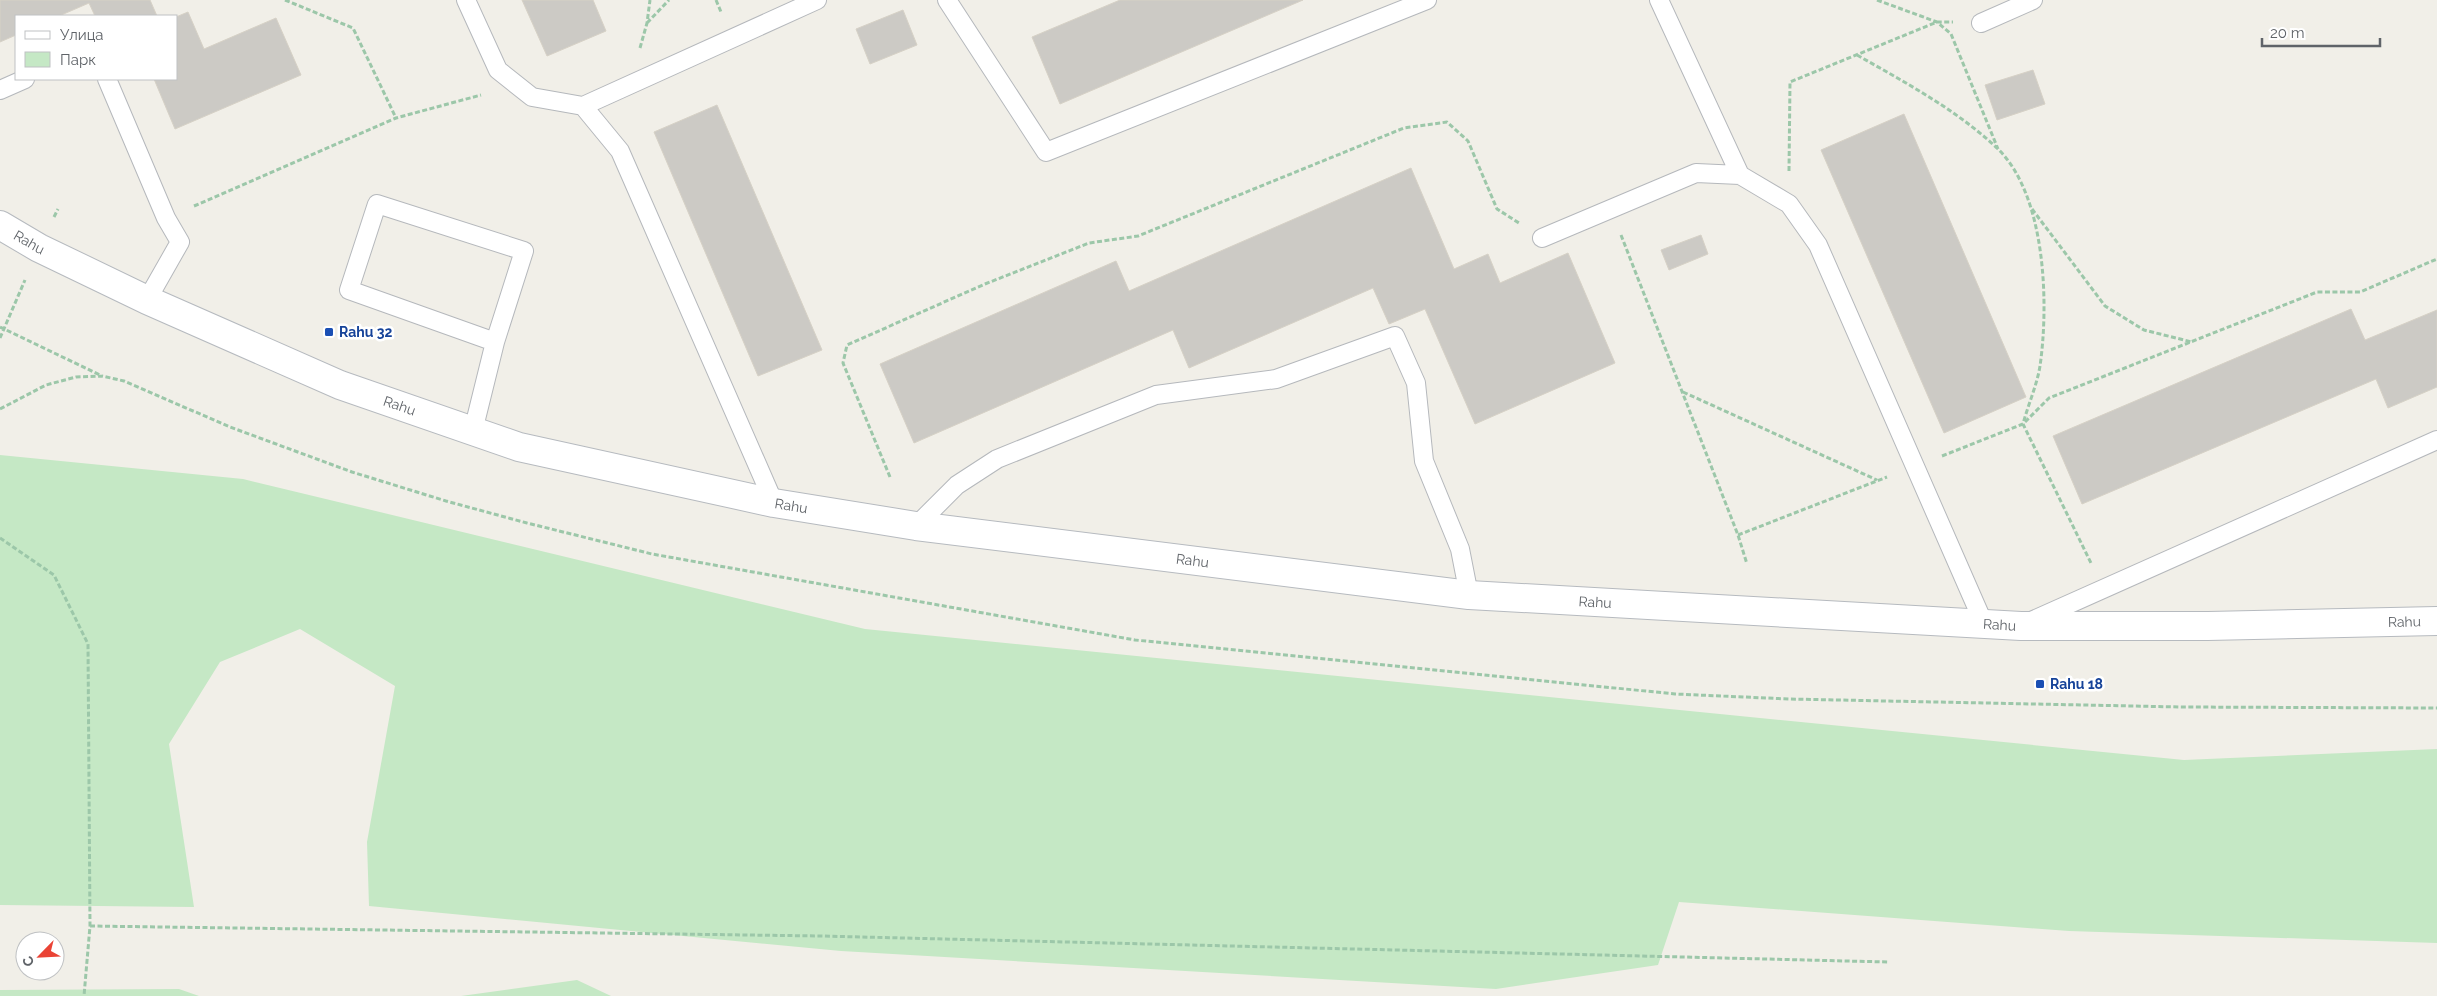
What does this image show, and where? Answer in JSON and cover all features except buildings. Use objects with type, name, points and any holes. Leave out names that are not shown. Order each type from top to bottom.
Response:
[{"type":"main road","name":"Rahu","points":[[0,226],[39,248],[147,300],[340,385],[519,447],[774,503],[916,526],[1469,595],[2021,626],[2208,626],[2437,621]]},
{"type":"lane","points":[[466,0],[498,70],[532,97],[584,106],[817,0]]},
{"type":"lane","points":[[947,0],[1046,152],[1427,0]]},
{"type":"lane","points":[[1659,0],[1740,175]]},
{"type":"lane","points":[[1981,23],[2033,0]]},
{"type":"lane","points":[[0,90],[23,80]]},
{"type":"lane","points":[[107,80],[166,218],[180,242],[147,300]]},
{"type":"lane","points":[[584,106],[620,151],[774,503]]},
{"type":"lane","points":[[1542,238],[1696,173],[1740,175],[1789,204],[1818,245],[1984,624]]},
{"type":"lane","points":[[473,431],[494,342],[524,251],[377,204],[350,290],[494,342]]},
{"type":"lane","points":[[916,526],[957,485],[997,459],[1138,402],[1156,395],[1276,379],[1395,336],[1416,383],[1424,461],[1460,549],[1469,595]]},
{"type":"lane","points":[[2021,626],[2437,440]]},
{"type":"path","points":[[285,0],[353,28],[396,118]]},
{"type":"path","points":[[647,23],[669,0]]},
{"type":"path","points":[[1877,0],[1937,22],[1981,23]]},
{"type":"path","points":[[1789,204],[1790,82],[1937,22]]},
{"type":"path","points":[[1937,22],[1951,34],[1998,150]]},
{"type":"path","points":[[1857,55],[1934,99],[1998,150],[2015,171],[2032,208],[2105,306],[2144,330],[2193,342]]},
{"type":"path","points":[[166,218],[396,118],[518,85]]},
{"type":"path","points":[[890,477],[843,363],[847,345],[985,284],[1089,243],[1138,236],[1404,128],[1447,122],[1468,141],[1497,209],[1542,238]]},
{"type":"path","points":[[2032,208],[2045,281],[2040,367],[2023,424],[2104,589]]},
{"type":"path","points":[[1610,209],[1683,392],[1738,535],[1747,564]]},
{"type":"path","points":[[1738,535],[2023,424],[2049,398],[2317,292],[2360,292],[2437,259]]},
{"type":"path","points":[[0,327],[102,376],[124,381],[230,427],[352,472],[446,501],[652,554],[1135,640],[1675,694],[1798,699],[2181,707],[2437,708]]},
{"type":"path","points":[[0,408],[46,386],[76,377],[102,376]]},
{"type":"path","points":[[1683,392],[1877,481]]},
{"type":"path","points":[[0,538],[54,574],[88,644],[90,926],[84,996]]},
{"type":"path","points":[[90,926],[821,936],[1888,962]]},
{"type":"green space","points":[[0,455],[243,479],[865,629],[2184,760],[2437,749],[2437,943],[2069,931],[1679,902],[1658,965],[1496,989],[841,951],[369,906],[367,842],[395,686],[300,629],[220,662],[169,744],[194,907],[0,905]]},
{"type":"green space","points":[[577,980],[611,996],[461,996]]},
{"type":"green space","points":[[179,989],[199,996],[0,996],[0,990]]},
{"type":"place","name":"Rahu 32","points":[[329,332]]},
{"type":"place","name":"Rahu 18","points":[[2040,684]]}]
